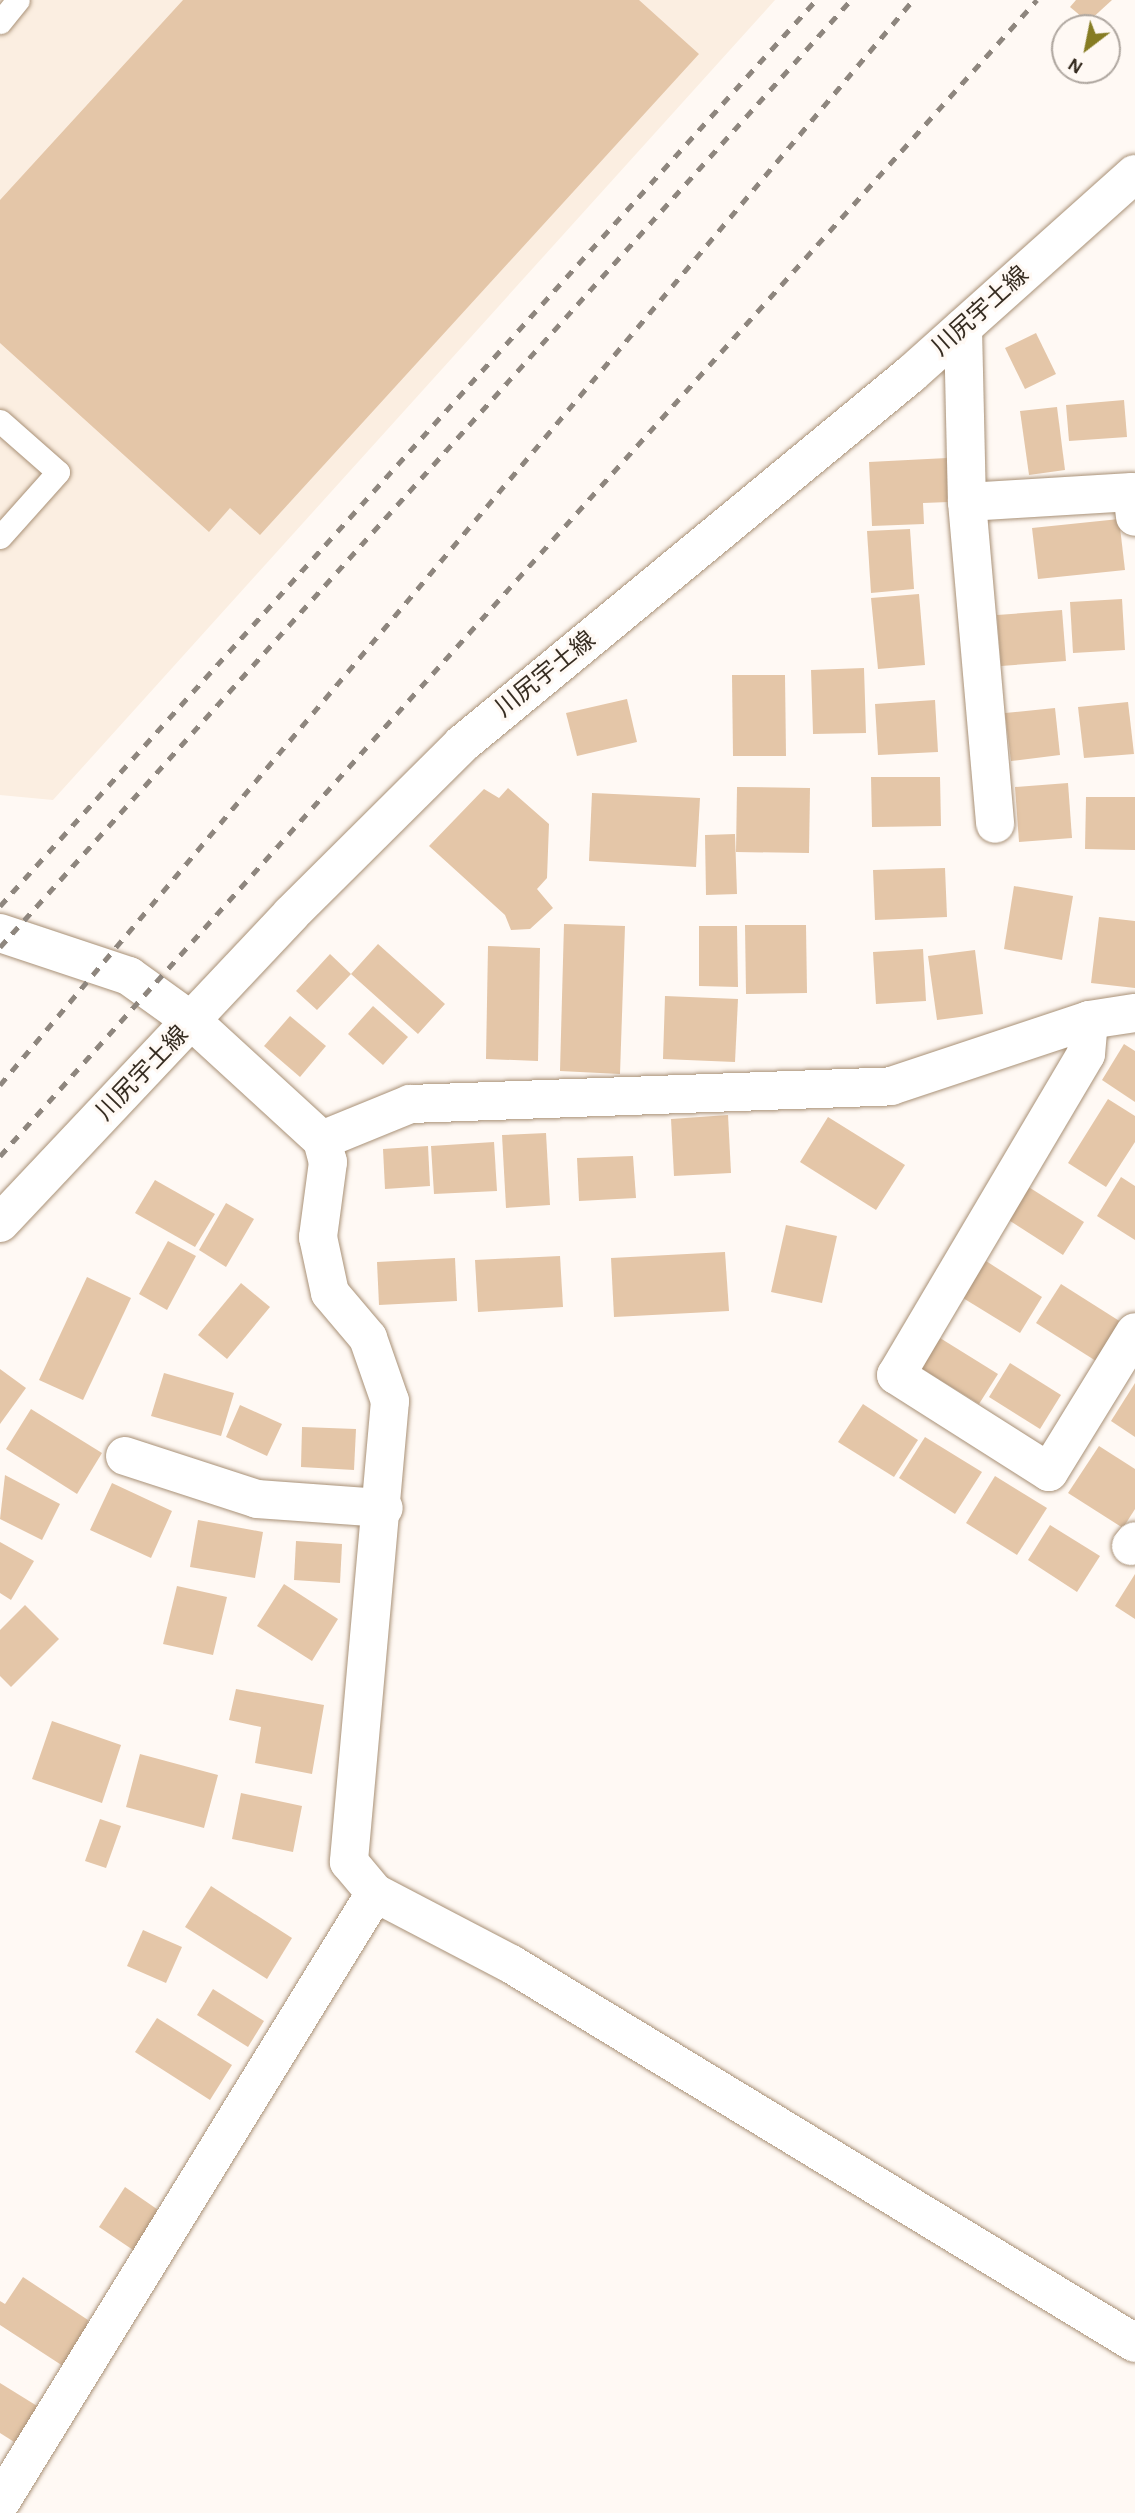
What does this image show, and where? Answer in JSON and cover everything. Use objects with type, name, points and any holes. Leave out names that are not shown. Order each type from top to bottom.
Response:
[{"type":"street","name":"川尻宇土線","points":[[0,1223],[193,1022],[291,914],[462,744],[963,328],[1135,174]]},
{"type":"street","points":[[963,328],[967,502],[995,824]]},
{"type":"street","points":[[967,502],[1132,492],[1135,517]]},
{"type":"street","points":[[0,933],[129,976],[193,1022],[322,1140],[328,1162],[318,1237],[330,1293],[368,1338],[390,1401],[384,1508],[349,1862],[375,1893],[511,1964],[1135,2343]]},
{"type":"street","points":[[322,1140],[410,1104],[891,1086],[1089,1020],[1135,1013]]},
{"type":"street","points":[[1089,1020],[1086,1054],[896,1375],[1049,1472],[1135,1332]]},
{"type":"street","points":[[125,1456],[257,1499],[384,1508]]},
{"type":"street","points":[[0,2502],[375,1893]]},
{"type":"lane","points":[[0,22],[18,0]]},
{"type":"lane","points":[[0,421],[58,472],[0,537]]},
{"type":"shaded area","points":[[0,0],[775,0],[53,800],[0,795]]},
{"type":"building","points":[[183,0],[639,0],[699,54],[260,535],[230,508],[209,532],[0,343],[0,200]]},
{"type":"building","points":[[1076,0],[1112,0],[1097,14],[1078,14],[1070,7]]},
{"type":"building","points":[[1036,333],[1056,374],[1025,389],[1005,348]]},
{"type":"building","points":[[1124,400],[1127,437],[1069,441],[1066,405]]},
{"type":"building","points":[[1057,407],[1065,470],[1029,475],[1020,411]]},
{"type":"building","points":[[947,458],[949,502],[923,503],[924,524],[872,526],[869,462]]},
{"type":"building","points":[[1119,519],[1125,570],[1038,579],[1032,528]]},
{"type":"building","points":[[910,529],[914,589],[871,593],[867,531]]},
{"type":"building","points":[[919,594],[925,665],[878,669],[871,598]]},
{"type":"building","points":[[1122,599],[1125,650],[1073,653],[1070,602]]},
{"type":"building","points":[[1062,610],[1066,661],[1001,666],[997,615]]},
{"type":"building","points":[[864,668],[866,733],[813,734],[811,670]]},
{"type":"building","points":[[732,675],[785,675],[786,756],[733,756]]},
{"type":"building","points":[[627,699],[637,742],[577,756],[566,713]]},
{"type":"building","points":[[935,700],[938,752],[878,755],[875,704]]},
{"type":"building","points":[[1128,702],[1134,754],[1084,758],[1078,707]]},
{"type":"building","points":[[1055,708],[1060,755],[1011,761],[1005,713]]},
{"type":"building","points":[[871,777],[940,777],[941,826],[872,827]]},
{"type":"building","points":[[1068,783],[1072,838],[1019,842],[1015,787]]},
{"type":"building","points":[[737,787],[810,788],[809,853],[736,852]]},
{"type":"building","points":[[508,788],[549,824],[547,878],[537,889],[553,908],[530,929],[511,930],[505,915],[429,846],[484,789],[499,798]]},
{"type":"building","points":[[592,793],[700,798],[696,867],[589,861]]},
{"type":"building","points":[[1086,797],[1135,797],[1135,850],[1085,849]]},
{"type":"building","points":[[735,834],[737,894],[706,895],[705,835]]},
{"type":"building","points":[[945,868],[947,917],[875,920],[873,870]]},
{"type":"building","points":[[1014,886],[1073,896],[1062,960],[1004,949]]},
{"type":"building","points":[[1099,917],[1135,921],[1135,988],[1091,983]]},
{"type":"building","points":[[564,924],[625,926],[620,1074],[560,1071]]},
{"type":"building","points":[[745,925],[806,925],[807,993],[746,994]]},
{"type":"building","points":[[699,926],[737,926],[738,987],[699,986]]},
{"type":"building","points":[[378,944],[445,1004],[418,1034],[351,974]]},
{"type":"building","points":[[488,946],[540,948],[538,1061],[486,1059]]},
{"type":"building","points":[[923,949],[926,1001],[876,1004],[873,952]]},
{"type":"building","points":[[975,950],[983,1014],[937,1020],[928,956]]},
{"type":"building","points":[[330,954],[351,974],[317,1010],[296,991]]},
{"type":"building","points":[[665,996],[738,999],[735,1062],[663,1059]]},
{"type":"building","points":[[373,1006],[408,1037],[383,1065],[348,1034]]},
{"type":"building","points":[[290,1016],[326,1046],[300,1077],[264,1046]]},
{"type":"building","points":[[1124,1044],[1135,1051],[1135,1102],[1102,1080]]},
{"type":"building","points":[[1108,1099],[1135,1116],[1135,1142],[1106,1187],[1068,1163]]},
{"type":"building","points":[[728,1115],[731,1173],[674,1176],[671,1119]]},
{"type":"building","points":[[828,1117],[905,1165],[876,1210],[800,1162]]},
{"type":"building","points":[[546,1133],[550,1205],[506,1208],[502,1135]]},
{"type":"building","points":[[494,1142],[497,1191],[434,1194],[431,1146]]},
{"type":"building","points":[[428,1146],[430,1186],[385,1189],[383,1149]]},
{"type":"building","points":[[633,1156],[636,1198],[579,1201],[577,1158]]},
{"type":"building","points":[[1121,1177],[1135,1186],[1135,1240],[1097,1216]]},
{"type":"building","points":[[155,1180],[215,1214],[195,1247],[135,1213]]},
{"type":"building","points":[[1027,1186],[1084,1222],[1063,1255],[1007,1219]]},
{"type":"building","points":[[226,1203],[254,1219],[226,1267],[199,1250]]},
{"type":"building","points":[[786,1225],[837,1236],[822,1303],[771,1292]]},
{"type":"building","points":[[168,1241],[196,1256],[167,1310],[139,1294]]},
{"type":"building","points":[[725,1252],[729,1311],[614,1317],[611,1258]]},
{"type":"building","points":[[560,1256],[563,1307],[478,1312],[475,1260]]},
{"type":"building","points":[[455,1258],[457,1301],[379,1305],[377,1262]]},
{"type":"building","points":[[986,1261],[1042,1297],[1020,1333],[963,1298]]},
{"type":"building","points":[[87,1277],[131,1298],[83,1400],[39,1380]]},
{"type":"building","points":[[241,1283],[270,1307],[227,1359],[198,1335]]},
{"type":"building","points":[[1061,1284],[1121,1322],[1096,1361],[1036,1323]]},
{"type":"building","points":[[940,1338],[998,1374],[979,1404],[921,1368]]},
{"type":"building","points":[[1010,1363],[1061,1395],[1040,1429],[989,1397]]},
{"type":"building","points":[[0,1369],[26,1388],[0,1424]]},
{"type":"building","points":[[164,1373],[234,1393],[221,1436],[151,1416]]},
{"type":"building","points":[[1135,1383],[1135,1437],[1111,1421]]},
{"type":"building","points":[[863,1404],[918,1440],[894,1477],[838,1442]]},
{"type":"building","points":[[240,1405],[282,1424],[267,1456],[226,1437]]},
{"type":"building","points":[[31,1409],[102,1453],[77,1494],[6,1449]]},
{"type":"building","points":[[302,1427],[356,1429],[354,1470],[301,1467]]},
{"type":"building","points":[[925,1437],[982,1472],[955,1514],[899,1478]]},
{"type":"building","points":[[1099,1446],[1135,1469],[1135,1509],[1123,1528],[1068,1493]]},
{"type":"building","points":[[5,1475],[60,1504],[42,1540],[0,1519]]},
{"type":"building","points":[[995,1476],[1047,1508],[1017,1555],[966,1523]]},
{"type":"building","points":[[112,1483],[172,1511],[151,1558],[90,1530]]},
{"type":"building","points":[[198,1520],[263,1532],[255,1578],[190,1567]]},
{"type":"building","points":[[1050,1525],[1100,1556],[1077,1592],[1028,1560]]},
{"type":"building","points":[[296,1541],[342,1544],[340,1583],[294,1580]]},
{"type":"building","points":[[0,1542],[34,1561],[11,1600],[0,1593]]},
{"type":"building","points":[[1135,1574],[1135,1619],[1115,1606]]},
{"type":"building","points":[[284,1584],[338,1619],[312,1661],[257,1626]]},
{"type":"building","points":[[177,1586],[227,1597],[213,1655],[163,1644]]},
{"type":"building","points":[[25,1605],[59,1639],[11,1687],[0,1676],[0,1630]]},
{"type":"building","points":[[236,1689],[324,1705],[312,1774],[255,1763],[261,1727],[229,1720]]},
{"type":"building","points":[[52,1721],[121,1745],[102,1803],[32,1779]]},
{"type":"building","points":[[140,1754],[218,1775],[204,1828],[126,1807]]},
{"type":"building","points":[[241,1793],[302,1806],[293,1852],[232,1839]]},
{"type":"building","points":[[100,1819],[121,1826],[106,1868],[85,1861]]},
{"type":"building","points":[[211,1886],[292,1938],[267,1979],[185,1927]]},
{"type":"building","points":[[143,1930],[182,1947],[166,1983],[127,1966]]},
{"type":"building","points":[[213,1989],[264,2021],[248,2047],[197,2015]]},
{"type":"building","points":[[157,2018],[232,2065],[210,2100],[135,2052]]},
{"type":"building","points":[[125,2187],[164,2214],[139,2254],[99,2227]]},
{"type":"building","points":[[23,2277],[88,2320],[83,2344],[66,2368],[0,2325],[0,2301],[5,2304]]},
{"type":"building","points":[[0,2383],[42,2409],[19,2445],[0,2433]]},
{"type":"railway","points":[[0,906],[816,0]]},
{"type":"railway","points":[[0,947],[851,0]]},
{"type":"railway","points":[[0,1085],[913,0]]},
{"type":"railway","points":[[0,1156],[1037,0]]}]
